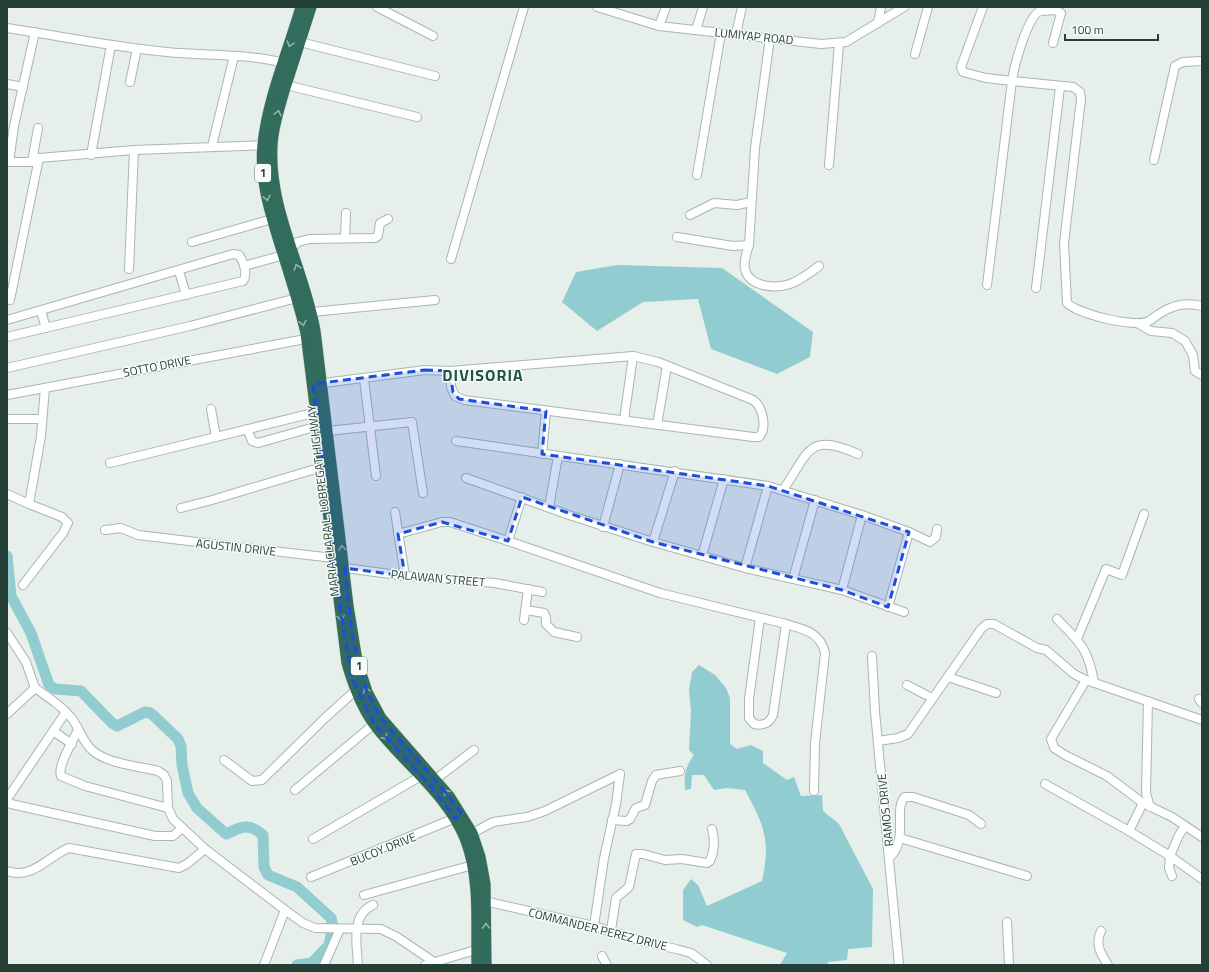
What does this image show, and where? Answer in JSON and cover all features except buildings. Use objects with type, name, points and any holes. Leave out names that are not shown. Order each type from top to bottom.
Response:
[{"type":"highway","name":"MARIA CLARA L. LOBREGAT HIGHWAY","points":[[301,7],[288,64],[286,85],[276,123],[267,145],[287,251],[298,298],[311,338]]},
{"type":"highway","name":"MARIA CLARA L. LOBREGAT HIGHWAY","points":[[312,7],[300,42],[288,64],[268,116],[264,182],[272,219],[312,312],[311,338],[323,428],[347,663],[356,690],[374,724],[458,816]]},
{"type":"highway","name":"MARIA CLARA L. LOBREGAT HIGHWAY","points":[[317,384],[316,412],[323,428],[322,467],[338,564],[353,640],[367,692],[381,718],[436,779],[458,816],[468,836],[485,884],[481,901]]},
{"type":"highway","name":"MARIA CLARA L. LOBREGAT HIGHWAY","points":[[468,836],[481,901],[481,948],[477,965]]},
{"type":"highway","name":"MARIA CLARA L. LOBREGAT HIGHWAY","points":[[481,948],[486,965]]},
{"type":"street","points":[[377,7],[434,36]]},
{"type":"street","points":[[451,259],[524,7]]},
{"type":"street","name":"LUMIYAP ROAD","points":[[597,7],[618,10],[659,26],[821,44],[839,44],[858,36],[904,7]]},
{"type":"street","points":[[659,26],[666,7]]},
{"type":"street","points":[[696,30],[703,7]]},
{"type":"street","points":[[736,34],[742,7]]},
{"type":"street","points":[[878,23],[881,7]]},
{"type":"street","points":[[915,54],[928,7]]},
{"type":"street","points":[[983,7],[961,67],[963,72],[971,75],[1078,89],[1081,99],[1064,243],[1067,303],[1072,307],[1094,315],[1137,323],[1151,331],[1179,336],[1191,348],[1195,371],[1202,375]]},
{"type":"street","points":[[987,285],[1012,81],[1017,55],[1032,18],[1040,11],[1055,10],[1061,13],[1053,43]]},
{"type":"street","points":[[7,28],[137,49],[198,56],[234,56],[288,64]]},
{"type":"street","points":[[35,32],[14,126],[8,162],[134,150],[267,145]]},
{"type":"street","points":[[697,175],[721,33]]},
{"type":"street","points":[[770,38],[755,148],[749,244],[745,261],[747,274],[755,282],[763,285],[776,286],[789,284],[803,278],[819,266]]},
{"type":"street","points":[[300,42],[435,76]]},
{"type":"street","points":[[829,165],[839,44]]},
{"type":"street","points":[[91,155],[111,45]]},
{"type":"street","points":[[130,82],[137,49]]},
{"type":"street","points":[[212,146],[234,56]]},
{"type":"street","points":[[1154,160],[1175,66],[1182,62],[1202,61]]},
{"type":"street","points":[[7,84],[23,87]]},
{"type":"street","points":[[286,85],[417,117]]},
{"type":"street","points":[[1036,288],[1060,87]]},
{"type":"street","points":[[10,300],[36,160],[38,128]]},
{"type":"street","points":[[129,269],[134,150]]},
{"type":"street","points":[[690,215],[714,203],[737,205],[752,202]]},
{"type":"street","points":[[345,238],[346,213]]},
{"type":"street","points":[[192,242],[272,219]]},
{"type":"street","points":[[244,266],[287,251],[298,242],[309,239],[375,238],[378,236],[380,223],[388,219]]},
{"type":"street","points":[[677,237],[733,246],[749,244]]},
{"type":"street","points":[[7,320],[233,254],[238,255],[244,266],[245,275],[243,281],[7,337]]},
{"type":"street","points":[[179,271],[186,295]]},
{"type":"street","points":[[7,368],[190,326],[298,298]]},
{"type":"street","points":[[312,312],[435,300]]},
{"type":"street","points":[[1137,323],[1150,321],[1171,307],[1182,303],[1192,303],[1202,306]]},
{"type":"street","points":[[41,311],[46,328]]},
{"type":"street","name":"SOTTO DRIVE","points":[[7,395],[311,338]]},
{"type":"street","points":[[317,384],[425,370],[450,371],[633,356],[667,366],[753,400],[757,403],[761,410],[762,431],[759,436],[753,437],[459,399],[453,392],[450,371]]},
{"type":"street","points":[[624,420],[633,356]]},
{"type":"street","points":[[657,424],[667,366]]},
{"type":"street","points":[[364,379],[376,476]]},
{"type":"street","points":[[29,504],[36,466],[45,388]]},
{"type":"street","points":[[211,409],[216,437]]},
{"type":"street","points":[[542,454],[546,411]]},
{"type":"street","points":[[110,463],[316,412]]},
{"type":"street","points":[[7,419],[42,419]]},
{"type":"street","points":[[247,429],[252,441],[258,443],[323,428],[412,422],[423,493]]},
{"type":"street","points":[[456,441],[542,454],[675,471],[768,486],[862,515],[909,532],[930,542],[936,537],[937,529]]},
{"type":"street","points":[[783,490],[805,456],[817,446],[826,443],[858,454]]},
{"type":"street","points":[[549,507],[558,456]]},
{"type":"street","points":[[604,527],[620,464]]},
{"type":"street","points":[[181,508],[322,467]]},
{"type":"street","points":[[654,542],[675,471]]},
{"type":"street","points":[[466,478],[604,527],[745,568],[842,590],[904,612]]},
{"type":"street","points":[[702,556],[724,479]]},
{"type":"street","points":[[745,568],[768,486]]},
{"type":"street","points":[[7,494],[62,517],[68,523],[63,534],[23,585]]},
{"type":"street","points":[[508,541],[522,497]]},
{"type":"street","points":[[793,579],[815,500]]},
{"type":"street","points":[[395,512],[405,576]]},
{"type":"street","points":[[1076,639],[1106,570],[1122,575],[1144,514]]},
{"type":"street","points":[[842,590],[862,515]]},
{"type":"street","points":[[398,534],[442,522],[450,522],[634,585],[786,624],[810,632],[816,636],[824,646],[825,653],[816,743],[814,791]]},
{"type":"street","name":"AGUSTIN DRIVE","points":[[105,530],[120,528],[138,535],[338,564]]},
{"type":"street","points":[[888,607],[909,532]]},
{"type":"street","name":"PALAWAN STREET","points":[[338,564],[405,576],[495,583],[542,592]]},
{"type":"street","points":[[524,620],[528,589]]},
{"type":"street","points":[[526,610],[544,613],[546,617],[546,624],[554,632],[577,637]]},
{"type":"street","points":[[760,618],[748,706],[749,718],[754,724],[765,725],[774,715],[786,624]]},
{"type":"street","points":[[1057,619],[1076,639],[1088,656],[1090,681],[1055,731],[1051,738],[1052,745],[1059,751],[1086,767],[1106,776],[1147,805],[1186,826],[1202,837]]},
{"type":"street","points":[[878,741],[898,738],[908,734],[981,629],[984,625],[990,623],[1037,648],[1046,650],[1074,674],[1202,720]]},
{"type":"street","points":[[7,633],[26,662],[35,688],[66,712],[83,739],[93,751],[106,758],[158,771],[164,775],[168,789],[168,808],[173,819],[205,849],[303,923],[315,928],[356,930],[373,928],[385,930],[397,936],[434,962]]},
{"type":"street","name":"RAMOS DRIVE","points":[[872,656],[878,741],[899,965]]},
{"type":"street","points":[[948,677],[996,693]]},
{"type":"street","points":[[908,685],[932,698]]},
{"type":"street","points":[[7,714],[35,688]]},
{"type":"street","points":[[224,760],[252,781],[262,780],[325,718],[356,690]]},
{"type":"street","points":[[1128,831],[1147,805],[1148,701]]},
{"type":"street","points":[[66,712],[7,800],[11,804],[155,836],[173,836],[182,828]]},
{"type":"street","points":[[296,790],[374,724]]},
{"type":"street","points":[[78,730],[60,770],[60,774],[64,779],[168,808]]},
{"type":"street","points":[[53,731],[72,744]]},
{"type":"street","points":[[436,779],[474,750]]},
{"type":"street","points":[[612,820],[627,821],[636,808],[645,804],[652,781],[656,775],[680,771]]},
{"type":"street","points":[[468,836],[493,822],[528,817],[545,812],[620,774],[604,858],[594,926]]},
{"type":"street","points":[[313,839],[421,776]]},
{"type":"street","points":[[1045,784],[1170,856],[1202,879]]},
{"type":"street","points":[[890,857],[897,848],[900,838],[901,806],[904,799],[908,797],[969,815],[981,824]]},
{"type":"street","name":"BUCOY DRIVE","points":[[311,877],[458,816]]},
{"type":"street","points":[[1172,876],[1169,868],[1170,856],[1179,835],[1186,826]]},
{"type":"street","points":[[611,930],[616,898],[629,887],[636,854],[641,853],[665,860],[682,859],[707,863],[710,861],[714,852],[712,829]]},
{"type":"street","points":[[900,838],[1027,876]]},
{"type":"street","points":[[7,871],[22,873],[30,871],[69,848],[179,868],[187,864],[205,849]]},
{"type":"street","points":[[364,895],[473,865]]},
{"type":"street","name":"COMMANDER PEREZ DRIVE","points":[[481,901],[611,930],[642,941],[691,953],[707,965]]},
{"type":"street","points":[[358,965],[356,930],[361,914],[366,908],[373,905]]},
{"type":"street","points":[[264,965],[285,910]]},
{"type":"street","points":[[1007,922],[1009,965]]},
{"type":"street","points":[[324,965],[337,929]]},
{"type":"street","points":[[1101,931],[1098,942],[1098,950],[1108,965]]},
{"type":"street","points":[[425,965],[481,948]]},
{"type":"street","points":[[602,956],[607,965]]},
{"type":"highlighted area","points":[[425,370],[450,371],[453,392],[459,399],[546,411],[542,454],[768,486],[909,532],[888,607],[842,590],[653,542],[522,497],[508,541],[442,522],[398,534],[405,576],[345,568],[353,640],[367,692],[381,718],[449,796],[462,814],[455,819],[433,789],[374,724],[352,679],[336,585],[313,384]]},
{"type":"water","points":[[617,265],[722,268],[813,332],[810,357],[777,374],[711,349],[698,299],[643,302],[597,331],[562,302],[576,272]]},
{"type":"water","points":[[699,665],[715,675],[726,688],[730,698],[730,744],[737,749],[751,745],[763,751],[763,763],[787,780],[794,777],[801,796],[822,795],[823,811],[839,824],[873,889],[872,947],[848,949],[847,960],[828,962],[827,965],[780,965],[787,953],[702,925],[697,927],[683,920],[683,890],[691,879],[698,885],[707,906],[762,881],[766,854],[766,843],[761,823],[745,790],[727,788],[714,790],[704,775],[692,775],[691,789],[685,790],[686,771],[694,755],[689,750],[691,711],[689,690],[692,672]]},
{"type":"waterway","points":[[7,556],[11,596],[31,633],[49,685],[55,689],[81,691],[112,723],[117,726],[145,712],[154,716],[178,739],[181,746],[182,765],[188,793],[197,808],[226,834],[237,829],[249,827],[263,835],[264,867],[268,875],[297,887],[331,918],[333,927],[329,945],[312,963],[297,965]]},
{"type":"district","name":"DIVISORIA","points":[[483,375]]}]
